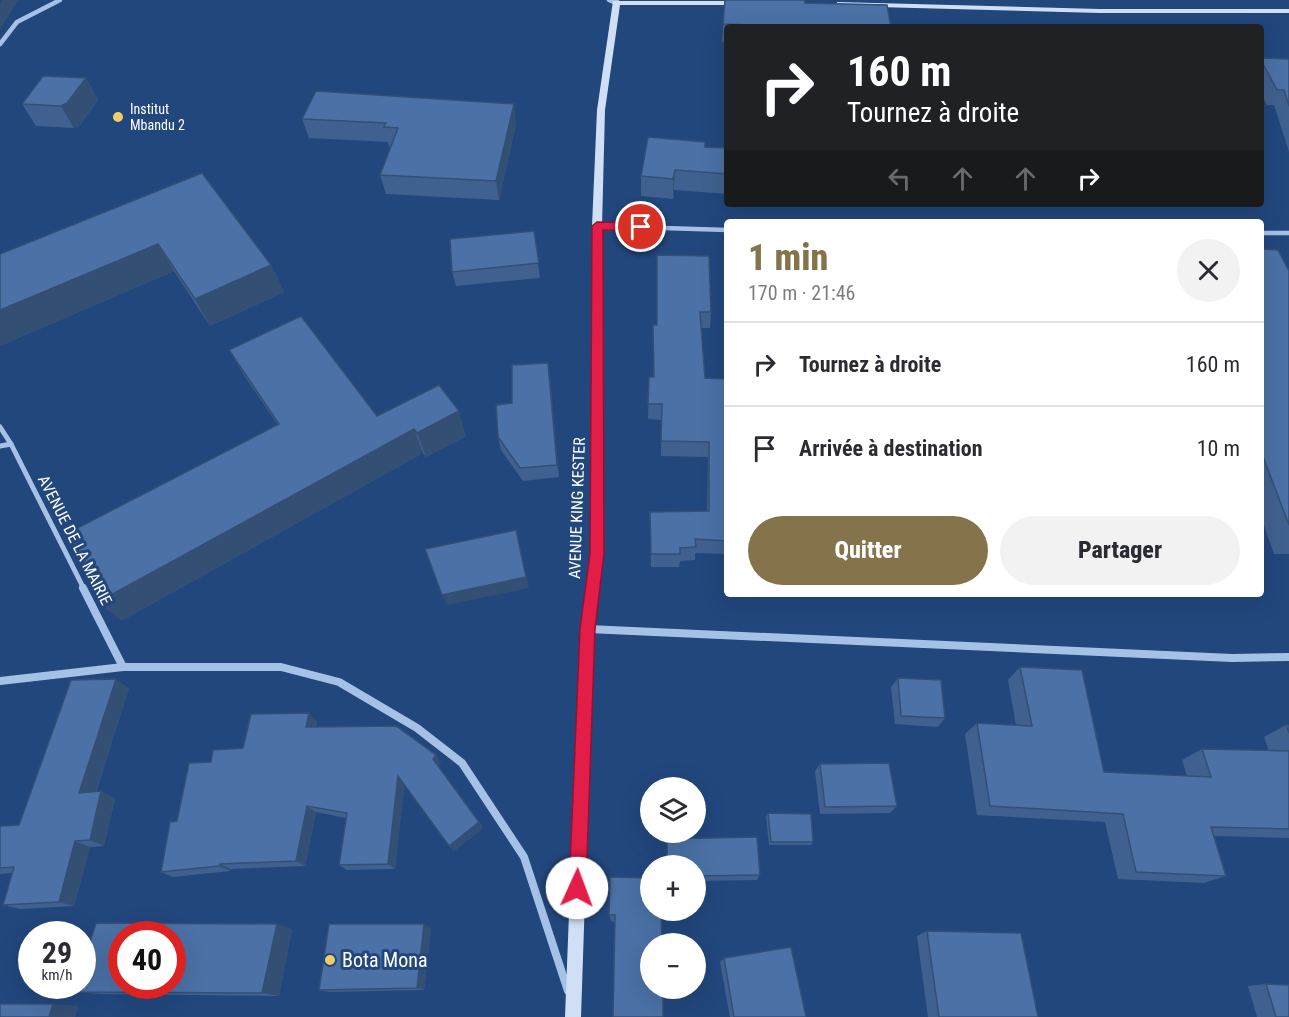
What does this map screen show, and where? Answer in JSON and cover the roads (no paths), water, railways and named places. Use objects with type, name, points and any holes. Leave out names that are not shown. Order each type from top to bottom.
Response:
[{"type":"street","points":[[0,44],[5,33],[30,13],[60,0]]},
{"type":"street","points":[[614,1],[747,3]]},
{"type":"street","name":"AVENUE KING KESTER","points":[[573,1011],[587,629],[597,553],[597,226],[601,110],[614,1]]},
{"type":"street","points":[[830,4],[926,4],[1100,11],[1289,10]]},
{"type":"street","points":[[597,226],[724,230]]},
{"type":"street","points":[[1264,233],[1289,233]]},
{"type":"street","name":"AVENUE DE LA MAIRIE","points":[[0,427],[11,444],[123,667]]},
{"type":"street","points":[[0,446],[11,444]]},
{"type":"street","points":[[587,629],[1232,658],[1289,657]]},
{"type":"street","points":[[0,681],[123,667],[281,667],[339,682],[417,728],[462,763],[524,857],[573,1011]]},
{"type":"place","name":"Institut Mbandu 2","points":[[118,117]]},
{"type":"place","name":"Bota Mona","points":[[330,960]]}]
